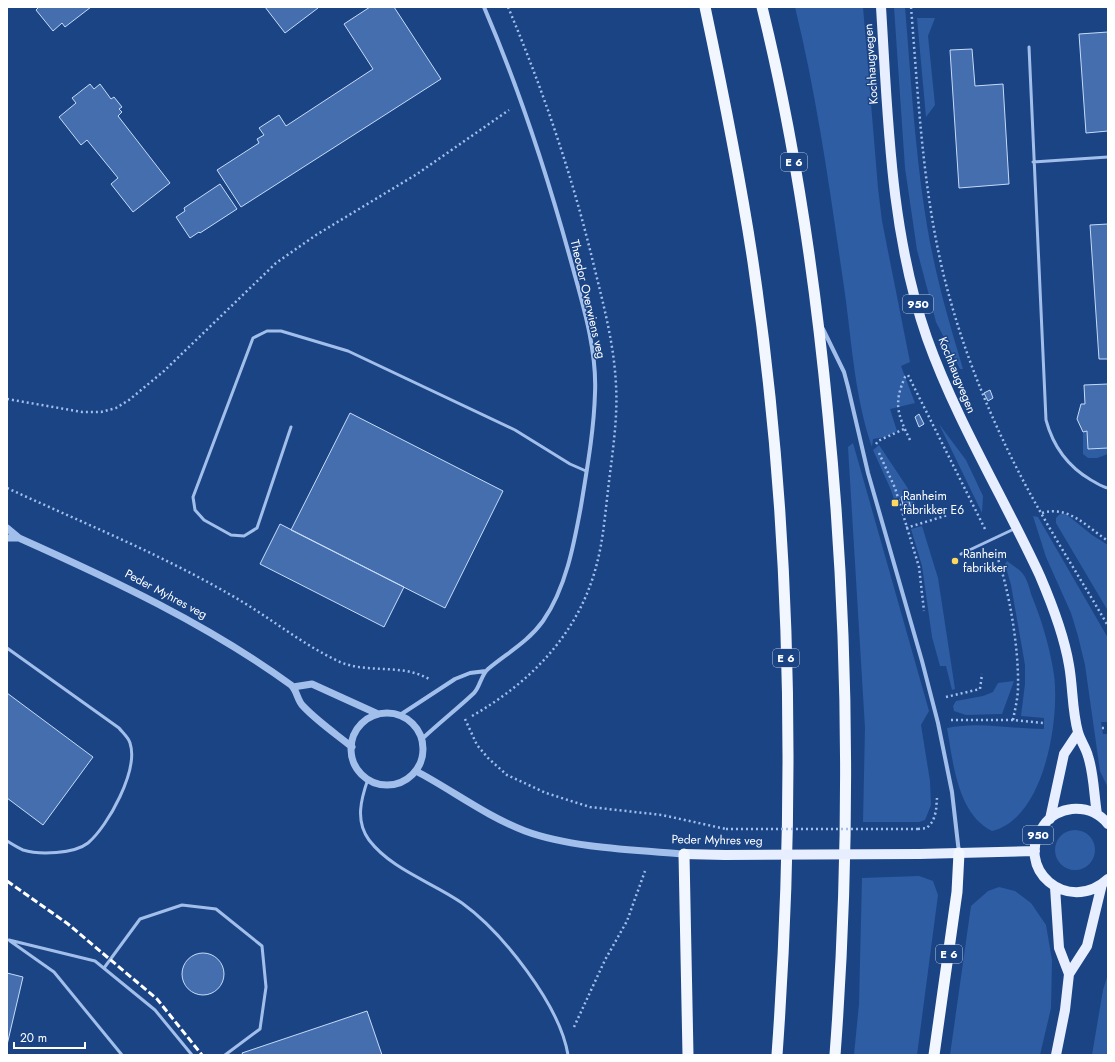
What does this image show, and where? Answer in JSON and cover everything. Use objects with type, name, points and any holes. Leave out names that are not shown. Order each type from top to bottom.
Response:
[{"type":"highway","name":"E 6","points":[[705,7],[738,172],[753,263],[778,481],[787,682],[789,770],[787,884],[777,1055]]},
{"type":"highway","name":"E 6","points":[[762,7],[792,149],[803,211],[818,319],[834,475],[845,686],[844,882],[835,1055]]},
{"type":"highway","name":"E 6","points":[[934,1055],[958,892],[959,853]]},
{"type":"highway","points":[[684,854],[688,1055]]},
{"type":"main road","name":"Kochhaugvegen","points":[[880,7],[891,162],[898,218],[910,277],[927,336],[943,380],[967,432],[1040,576],[1060,629],[1069,663],[1078,733],[1089,756],[1097,814]]},
{"type":"main road","name":"950","points":[[1078,733],[1064,754],[1050,818],[1040,830],[1035,851],[1038,868],[1042,876],[1055,887],[1071,893],[1088,892],[1105,882]]},
{"type":"main road","name":"950","points":[[1050,818],[1071,810],[1088,811],[1097,814]]},
{"type":"main road","points":[[1097,814],[1108,824]]},
{"type":"main road","name":"Peder Myhres veg","points":[[684,854],[919,854],[1035,851]]},
{"type":"main road","name":"950","points":[[1056,1055],[1065,1010],[1069,974],[1087,946],[1105,882]]},
{"type":"main road","name":"950","points":[[1055,887],[1059,948],[1069,974]]},
{"type":"street","name":"Theodor Overwiens veg","points":[[422,739],[476,692],[486,671],[516,649],[530,636],[543,621],[553,603],[565,575],[575,540],[586,471],[595,392],[588,333],[559,216],[537,144],[484,7]]},
{"type":"street","points":[[818,319],[844,372],[868,473],[922,661],[938,723],[952,792],[959,853]]},
{"type":"street","name":"Peder Myhres veg","points":[[7,528],[19,538],[131,590],[191,621],[293,687]]},
{"type":"street","name":"Peder Myhres veg","points":[[7,538],[19,538]]},
{"type":"street","name":"Theodor Overwiens veg","points":[[400,715],[470,672],[486,671]]},
{"type":"street","points":[[352,747],[302,705],[293,687],[312,684],[378,714]]},
{"type":"street","points":[[389,713],[400,715],[414,724],[422,739],[422,756],[416,771],[407,779],[397,784],[386,785],[375,783],[368,779],[358,769],[353,758],[352,747],[354,736],[359,726],[367,719],[378,714],[389,713]]},
{"type":"street","name":"Peder Myhres veg","points":[[416,771],[504,821],[526,831],[551,838],[604,847],[684,854]]},
{"type":"lane","points":[[1029,47],[1033,162],[1046,420],[1051,437],[1064,457],[1078,472],[1108,488]]},
{"type":"lane","points":[[1033,162],[1108,157]]},
{"type":"lane","points":[[291,427],[257,528],[244,536],[230,535],[204,520],[195,510],[193,497],[253,338],[266,332],[281,332],[348,351],[515,430],[570,464],[586,471]]},
{"type":"lane","points":[[961,554],[1016,528]]},
{"type":"lane","points":[[7,648],[119,728],[130,742],[130,766],[125,787],[102,826],[87,844],[68,852],[45,853],[23,850],[7,841]]},
{"type":"lane","points":[[368,779],[361,798],[360,810],[364,831],[369,840],[381,852],[401,867],[462,903],[496,933],[534,980],[566,1046],[568,1055]]},
{"type":"lane","points":[[104,968],[140,919],[182,905],[216,909],[262,946],[266,987],[260,1029],[225,1055]]},
{"type":"lane","points":[[8,939],[95,961],[155,1010],[192,1055]]},
{"type":"lane","points":[[8,939],[54,972],[122,1055]]},
{"type":"path","points":[[465,720],[507,694],[537,669],[571,627],[586,596],[597,566],[603,530],[616,419],[616,386],[613,352],[587,238],[553,123],[508,7]]},
{"type":"path","points":[[911,7],[923,146],[931,212],[950,299],[963,340],[998,430],[1042,513],[1108,626]]},
{"type":"path","points":[[7,399],[82,412],[101,412],[116,408],[129,400],[164,371],[276,263],[316,235],[417,174],[509,110]]},
{"type":"path","points":[[910,440],[904,429],[898,411],[897,402],[899,391],[905,377],[908,375],[991,540],[1000,562],[1017,650],[1018,689],[1013,720]]},
{"type":"path","points":[[875,445],[878,441],[904,429]]},
{"type":"path","points":[[879,452],[895,488],[919,567],[925,617]]},
{"type":"path","points":[[7,488],[181,568],[230,594],[316,649],[342,662],[364,667],[409,671],[427,678],[442,688]]},
{"type":"path","points":[[1042,513],[1055,510],[1069,513],[1108,541]]},
{"type":"path","points":[[906,528],[948,515]]},
{"type":"path","points":[[945,697],[980,689],[982,674]]},
{"type":"path","points":[[943,690],[947,705]]},
{"type":"path","points":[[457,707],[477,745],[488,758],[507,775],[546,793],[590,807],[662,815],[726,829],[918,829],[927,828],[932,821],[936,812],[936,791]]},
{"type":"path","points":[[950,712],[952,720]]},
{"type":"path","points":[[945,721],[1013,720],[1044,723]]},
{"type":"path","points":[[1102,728],[1108,728]]},
{"type":"path","points":[[566,1046],[605,960],[627,922],[645,871]]},
{"type":"shaded area","points":[[795,7],[863,7],[882,221],[910,362],[901,366],[915,403],[890,409],[897,431],[885,437],[873,439],[872,447],[866,428],[858,391],[835,222],[811,78]]},
{"type":"shaded area","points":[[894,7],[905,7],[915,132],[922,195],[933,257],[963,369],[960,369],[936,322],[917,250],[905,168]]},
{"type":"shaded area","points":[[917,18],[935,18],[928,36],[935,105],[926,117]]},
{"type":"shaded area","points":[[939,424],[966,460],[983,496],[982,513]]},
{"type":"shaded area","points":[[1087,431],[1088,449],[1108,448],[1108,454],[1097,458],[1088,458],[1083,454],[1083,432]]},
{"type":"shaded area","points":[[853,443],[929,711],[921,725],[930,781],[931,805],[925,820],[919,822],[863,822],[865,728],[848,447]]},
{"type":"shaded area","points":[[879,445],[907,487],[916,505],[911,508],[907,495],[894,499],[873,450]]},
{"type":"shaded area","points":[[1060,514],[1066,514],[1092,535],[1108,545],[1108,611],[1056,523],[1056,518]]},
{"type":"shaded area","points":[[1033,516],[1038,517],[1108,638],[1108,722],[1101,722],[1103,734],[1108,734],[1108,788],[1100,771],[1085,665],[1078,636],[1071,613],[1046,557]]},
{"type":"shaded area","points":[[922,526],[938,578],[955,689],[952,690],[946,666],[940,666],[932,637],[922,566],[911,529]]},
{"type":"shaded area","points":[[1007,561],[1020,570],[1025,577],[1043,627],[1054,675],[1054,717],[1051,741],[1045,765],[1036,788],[1024,808],[1010,823],[992,831],[980,823],[964,800],[955,771],[947,728],[983,725],[1044,729],[1044,718],[1021,716],[1025,684],[1025,665],[1011,585],[1005,564]]},
{"type":"shaded area","points":[[1014,681],[1002,714],[966,715],[954,711],[953,706],[956,701],[983,696],[993,692],[998,683]]},
{"type":"shaded area","points":[[1079,830],[1086,833],[1092,839],[1095,850],[1094,858],[1086,867],[1079,870],[1071,870],[1064,867],[1056,858],[1055,846],[1058,839],[1067,831]]},
{"type":"shaded area","points":[[919,876],[933,881],[938,895],[917,1055],[854,1055],[859,1004],[862,878]]},
{"type":"shaded area","points":[[999,887],[1015,891],[1031,903],[1046,925],[1052,960],[1051,1008],[1040,1055],[950,1055],[971,906],[988,891]]},
{"type":"shaded area","points":[[1108,974],[1108,1055],[1092,1055],[1103,990]]},
{"type":"building","points":[[39,7],[91,7],[65,27],[62,23],[53,31],[36,10]]},
{"type":"building","points":[[265,7],[317,7],[318,8],[285,33]]},
{"type":"building","points":[[370,7],[394,7],[441,79],[241,207],[217,170],[259,143],[257,139],[264,135],[259,128],[279,115],[286,126],[373,69],[344,24]]},
{"type":"building","points":[[1108,32],[1108,131],[1086,133],[1079,34]]},
{"type":"building","points":[[972,49],[975,86],[1003,84],[1009,184],[959,188],[950,50]]},
{"type":"building","points":[[90,84],[94,89],[100,84],[111,99],[114,97],[122,107],[119,109],[122,112],[118,116],[170,183],[133,212],[111,184],[118,178],[87,140],[81,145],[59,117],[76,103],[72,98]]},
{"type":"building","points":[[220,184],[237,209],[190,238],[176,217],[185,211],[184,208]]},
{"type":"building","points":[[1108,224],[1108,359],[1099,359],[1090,225]]},
{"type":"building","points":[[1108,384],[1108,448],[1088,449],[1087,431],[1083,432],[1077,419],[1081,404],[1085,404],[1084,385]]},
{"type":"building","points":[[990,390],[993,398],[988,401],[984,393]]},
{"type":"building","points":[[350,413],[503,491],[445,608],[291,530]]},
{"type":"building","points":[[919,414],[924,424],[919,427],[915,417]]},
{"type":"building","points":[[907,495],[911,508],[904,509],[901,497]]},
{"type":"building","points":[[280,524],[404,587],[384,627],[260,564]]},
{"type":"building","points":[[7,693],[93,757],[43,825],[7,798]]},
{"type":"building","points":[[203,953],[218,959],[224,974],[218,989],[203,995],[188,989],[182,974],[188,959]]},
{"type":"building","points":[[7,973],[23,977],[7,1045]]},
{"type":"building","points":[[367,1011],[382,1055],[243,1055],[242,1053]]},
{"type":"railway","points":[[7,881],[68,924],[157,999],[202,1055]]},
{"type":"place","name":"Ranheim fabrikker E6","points":[[895,503]]},
{"type":"place","name":"Ranheim fabrikker","points":[[955,561]]}]
